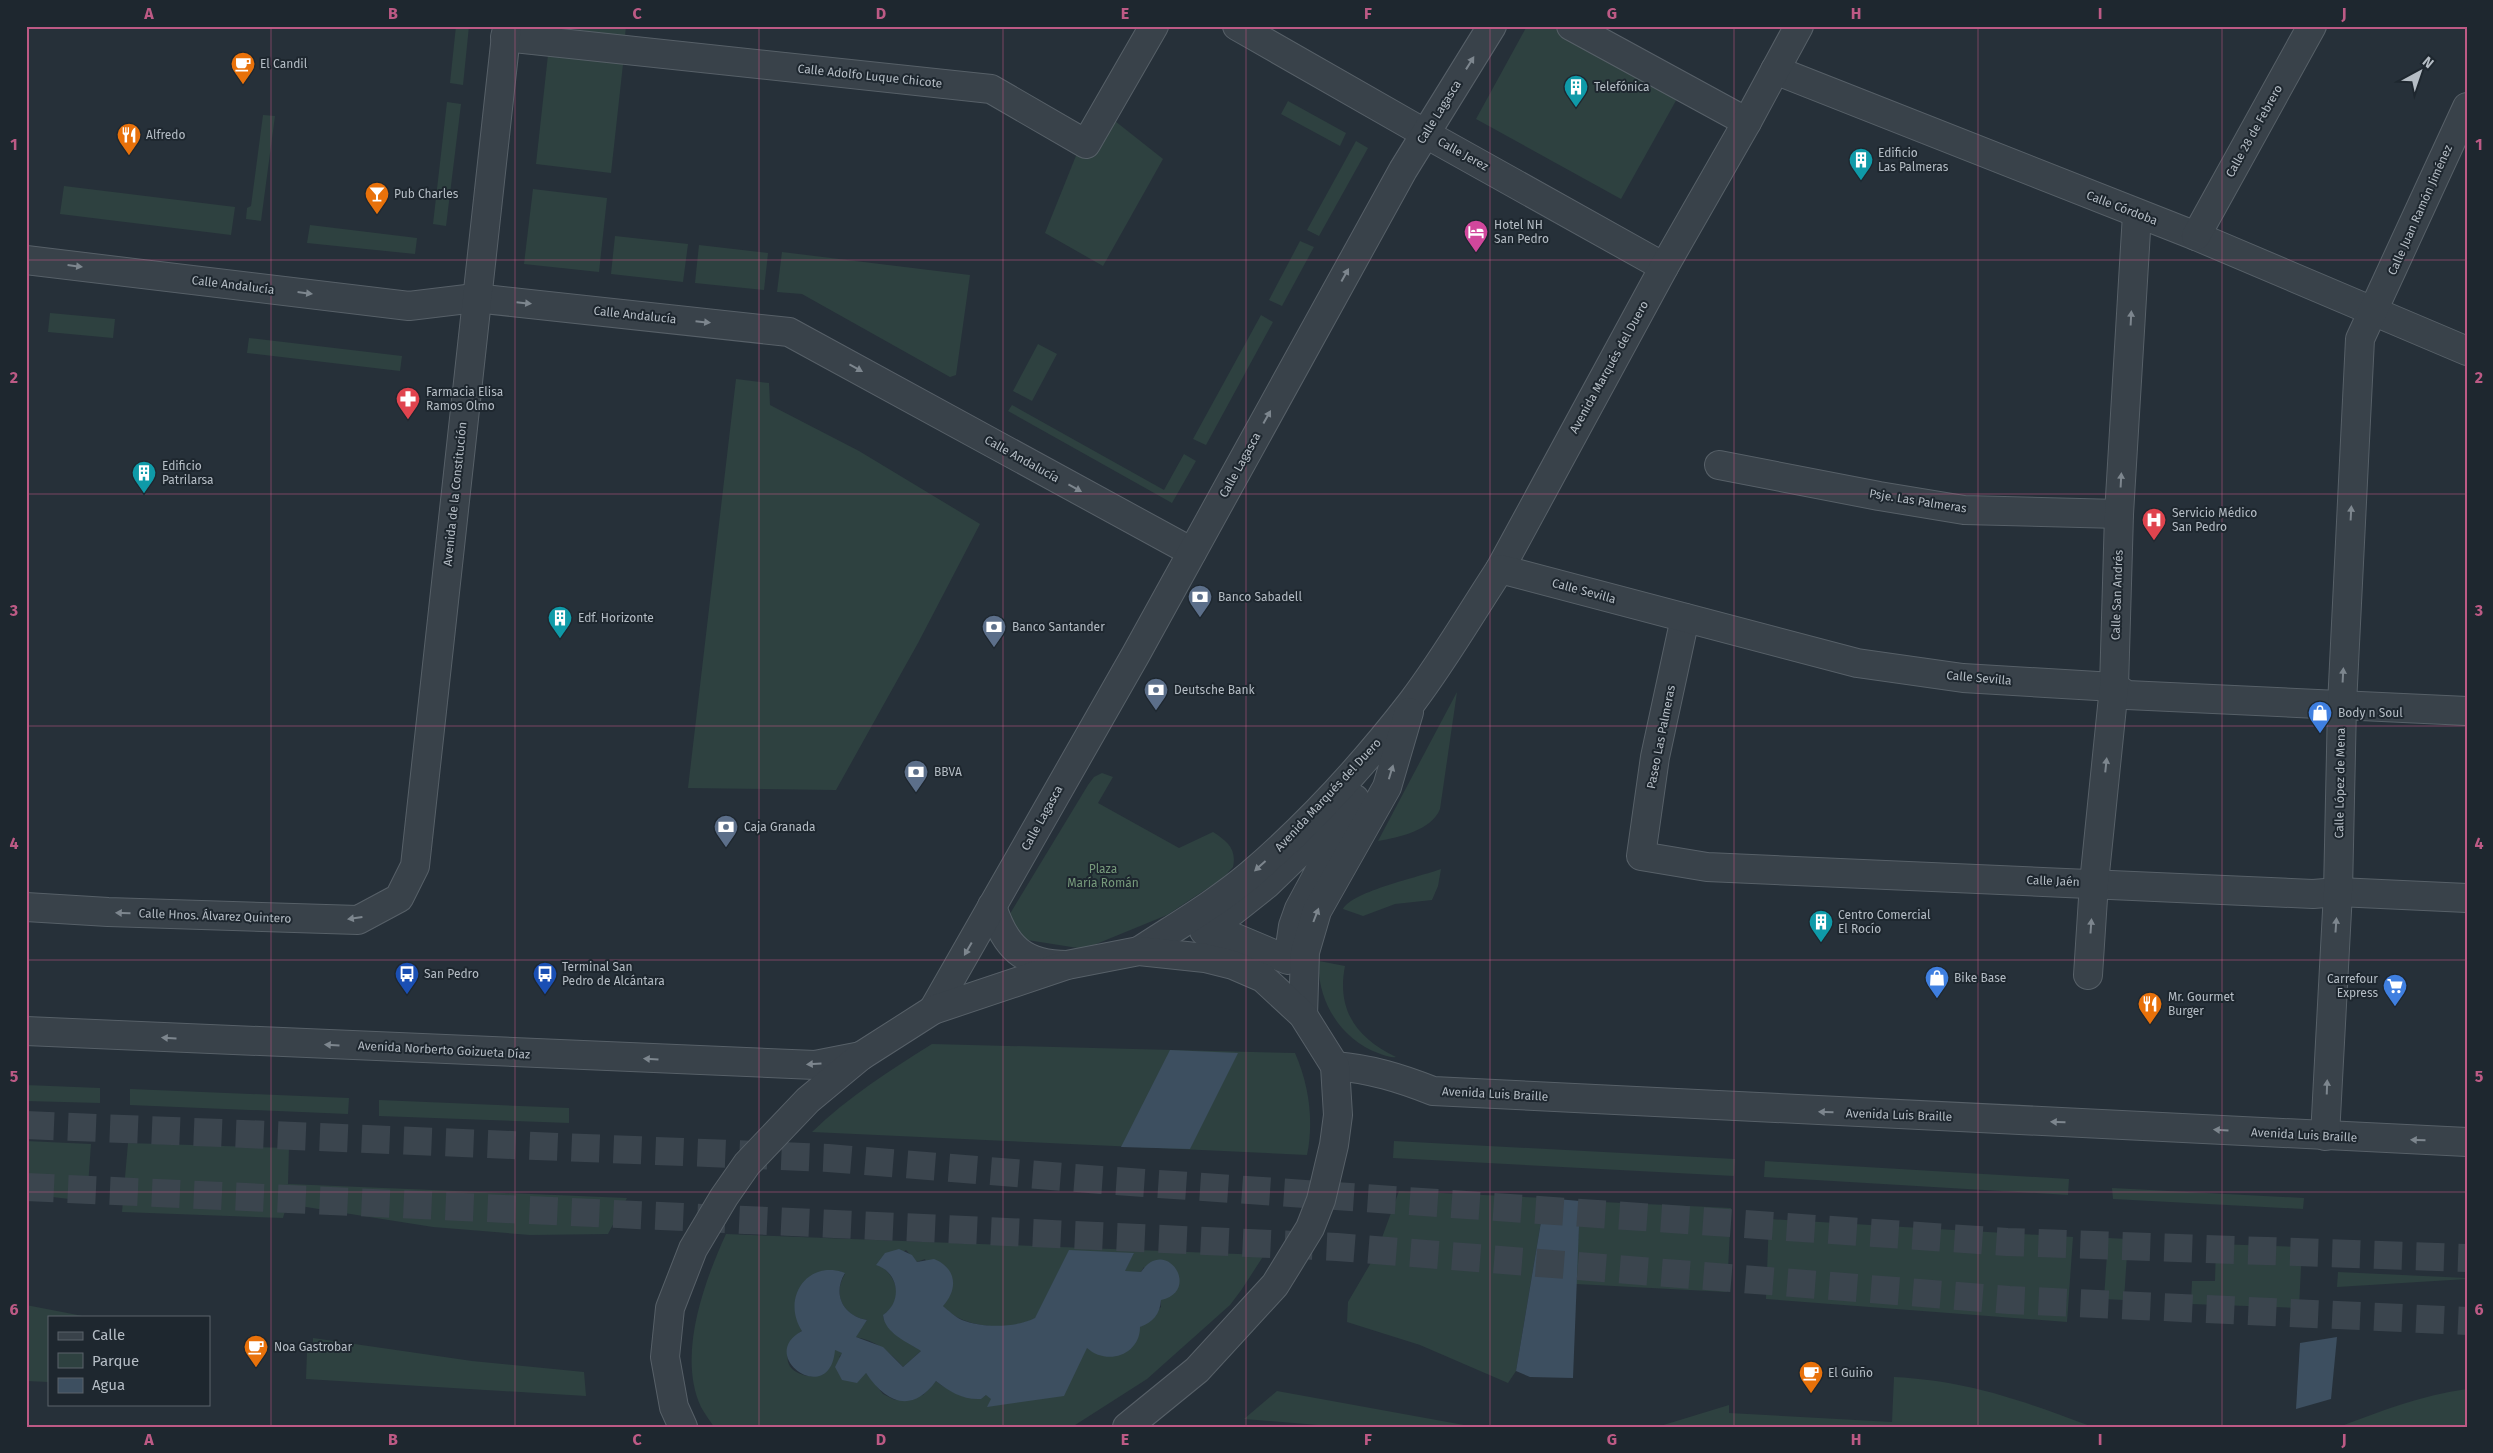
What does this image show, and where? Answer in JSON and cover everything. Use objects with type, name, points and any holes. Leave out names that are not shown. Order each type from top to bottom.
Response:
[{"type":"street","name":"Calle Adolfo Luque Chicote","points":[[506,32],[991,89],[1086,144],[1154,26]]},
{"type":"street","name":"Calle Jerez","points":[[1236,26],[1664,267]]},
{"type":"street","name":"Calle Lagasca","points":[[933,1010],[1192,552],[1404,170],[1492,26]]},
{"type":"street","points":[[1571,26],[1747,122]]},
{"type":"street","name":"Avenida Marqués del Duero","points":[[1139,951],[1224,896],[1280,848],[1349,776],[1412,702],[1500,569],[1664,267],[1747,122],[1799,26]]},
{"type":"street","name":"Calle 28 de Febrero","points":[[2196,236],[2312,26]]},
{"type":"street","name":"Avenida de la Constitución","points":[[399,898],[415,866],[506,32]]},
{"type":"street","name":"Calle Córdoba","points":[[1775,70],[2136,214],[2196,236],[2373,313],[2467,351]]},
{"type":"street","name":"Calle Juan Ramón Jiménez","points":[[2373,313],[2467,106]]},
{"type":"street","name":"Calle San Andrés","points":[[2088,975],[2094,883],[2114,687],[2119,514],[2136,214]]},
{"type":"street","name":"Calle Andalucía","points":[[26,260],[409,306],[476,298],[789,332],[1192,552]]},
{"type":"street","name":"Calle López de Mena","points":[[2325,1136],[2338,892],[2342,704],[2360,339],[2373,313]]},
{"type":"street","name":"Psje. Las Palmeras","points":[[1719,465],[1879,496],[1964,510],[2119,514]]},
{"type":"street","name":"Calle Sevilla","points":[[1500,569],[1858,663],[1964,678],[2114,687],[2127,695],[2467,711]]},
{"type":"street","name":"Paseo Las Palmeras","points":[[1641,856],[1655,756],[1685,618]]},
{"type":"street","name":"Avenida Marqués del Duero","points":[[1303,1015],[1305,952],[1317,911],[1387,787],[1412,702]]},
{"type":"street","points":[[1355,799],[1356,803],[1299,909],[1293,926],[1288,960],[1238,939],[1206,932],[1204,929],[1251,897],[1295,859],[1355,799]]},
{"type":"street","name":"Calle Jaén","points":[[1641,856],[1707,867],[2313,894],[2338,892],[2467,898]]},
{"type":"street","name":"Calle Hnos. Álvarez Quintero","points":[[26,907],[108,912],[358,920],[399,898]]},
{"type":"street","points":[[992,906],[999,929],[1013,948],[1042,963],[1067,965]]},
{"type":"street","points":[[683,1427],[674,1407],[665,1356],[670,1308],[693,1249],[747,1164],[808,1100],[862,1056],[933,1010],[1067,965],[1139,951],[1205,958],[1233,965],[1263,978],[1303,1015],[1335,1066],[1338,1115],[1334,1145],[1321,1200],[1310,1228],[1275,1285],[1258,1306],[1197,1370],[1127,1427]]},
{"type":"street","name":"Avenida Norberto Goizueta Díaz","points":[[26,1032],[815,1065],[862,1056]]},
{"type":"street","name":"Avenida Luis Braille","points":[[1335,1066],[1365,1068],[1394,1076],[1433,1091],[2467,1142]]},
{"type":"green space","points":[[456,26],[469,26],[463,85],[450,83]]},
{"type":"green space","points":[[549,26],[626,26],[625,36]]},
{"type":"green space","name":"Telefónica","points":[[1527,26],[1551,26],[1678,97],[1621,199],[1476,119]]},
{"type":"green space","points":[[548,55],[623,64],[611,173],[536,164]]},
{"type":"green space","points":[[1288,101],[1346,133],[1340,146],[1281,114]]},
{"type":"green space","points":[[447,102],[461,104],[446,226],[433,224]]},
{"type":"green space","points":[[1096,106],[1163,159],[1103,266],[1045,233]]},
{"type":"green space","points":[[263,115],[275,116],[261,221],[246,219],[247,208],[251,206]]},
{"type":"green space","points":[[1356,141],[1368,148],[1319,236],[1307,230]]},
{"type":"green space","points":[[64,186],[235,207],[231,235],[60,214]]},
{"type":"green space","points":[[533,189],[607,198],[599,272],[524,264]]},
{"type":"green space","points":[[310,225],[417,238],[415,254],[307,243]]},
{"type":"green space","points":[[615,236],[688,244],[683,282],[611,274]]},
{"type":"green space","points":[[1300,241],[1314,247],[1282,306],[1269,300]]},
{"type":"green space","points":[[699,245],[768,253],[764,290],[695,283]]},
{"type":"green space","points":[[782,252],[970,275],[956,375],[950,377],[802,294],[777,292]]},
{"type":"green space","points":[[50,313],[115,319],[113,338],[48,332]]},
{"type":"green space","points":[[1261,315],[1273,322],[1206,445],[1193,439]]},
{"type":"green space","points":[[249,338],[402,356],[400,371],[247,353]]},
{"type":"green space","points":[[1038,344],[1057,354],[1032,401],[1013,391]]},
{"type":"green space","points":[[736,379],[769,383],[770,405],[859,451],[980,524],[918,643],[836,790],[688,788]]},
{"type":"green space","points":[[1012,405],[1164,490],[1184,454],[1196,461],[1172,503],[1008,411]]},
{"type":"green space","points":[[1457,692],[1440,809],[1436,817],[1414,832],[1378,841]]},
{"type":"green space","name":"Plaza María Román","points":[[1102,773],[1113,777],[1098,803],[1179,848],[1213,832],[1230,846],[1234,855],[1233,867],[1223,878],[1167,915],[1084,949],[1021,939],[1008,917],[1088,785],[1094,777]]},
{"type":"green space","points":[[1441,869],[1438,886],[1432,900],[1395,904],[1363,916],[1343,909],[1349,902],[1360,896],[1388,885]]},
{"type":"green space","points":[[1319,961],[1345,966],[1344,997],[1347,1010],[1353,1022],[1371,1042],[1396,1057],[1378,1053],[1365,1047],[1342,1028],[1327,1003],[1322,990]]},
{"type":"green space","points":[[932,1044],[1295,1053],[1304,1078],[1309,1103],[1310,1129],[1307,1155],[812,1132],[854,1096]]},
{"type":"green space","points":[[26,1085],[100,1088],[100,1103],[26,1101]]},
{"type":"green space","points":[[130,1089],[349,1098],[348,1114],[130,1105]]},
{"type":"green space","points":[[379,1100],[569,1108],[569,1123],[379,1116]]},
{"type":"green space","points":[[26,1141],[91,1144],[87,1201],[26,1194]]},
{"type":"green space","points":[[1394,1141],[1735,1159],[1734,1176],[1393,1158]]},
{"type":"green space","points":[[128,1143],[289,1148],[288,1184],[627,1198],[608,1234],[530,1235],[433,1227],[287,1204],[283,1218],[122,1212]]},
{"type":"green space","points":[[1765,1161],[2069,1179],[2068,1195],[1764,1177]]},
{"type":"green space","points":[[2112,1188],[2304,1198],[2303,1209],[2113,1199]]},
{"type":"green space","points":[[1399,1191],[1545,1198],[1516,1371],[1508,1383],[1420,1345],[1347,1322],[1348,1302],[1376,1254]]},
{"type":"green space","points":[[1580,1201],[1731,1208],[1727,1292],[1576,1284]]},
{"type":"green space","points":[[1769,1219],[2073,1237],[2067,1322],[1766,1299]]},
{"type":"green space","points":[[726,1234],[1264,1255],[1230,1305],[1147,1379],[1072,1427],[714,1427],[701,1407],[694,1387],[692,1365],[696,1319],[709,1274]],"holes":[[[906,1250],[917,1262],[925,1259],[940,1302],[951,1314],[986,1326],[1012,1325],[1034,1319],[986,1395],[981,1398],[968,1397],[953,1392],[936,1381],[923,1395],[895,1400],[883,1394],[866,1373],[839,1357],[843,1353],[834,1349],[822,1375],[804,1375],[790,1366],[788,1353],[795,1338],[802,1331],[840,1271],[845,1274],[840,1289],[842,1303],[852,1314],[867,1320],[855,1337],[869,1341],[882,1348],[903,1367],[922,1350],[913,1346],[884,1320],[883,1316],[894,1304],[896,1291],[892,1277],[881,1266]],[[1134,1253],[1124,1272],[1141,1272],[1144,1267],[1161,1300],[1161,1307],[1140,1327],[1087,1348],[1035,1318]]]},
{"type":"green space","points":[[2108,1238],[2128,1239],[2124,1300],[2104,1299]]},
{"type":"green space","points":[[2216,1244],[2302,1247],[2299,1308],[2191,1304],[2192,1281],[2215,1281]]},
{"type":"green space","points":[[2338,1272],[2467,1278],[2467,1279],[2337,1287]]},
{"type":"green space","points":[[26,1305],[83,1316],[48,1316],[48,1382],[26,1381]]},
{"type":"green space","points":[[313,1338],[472,1361],[584,1372],[586,1396],[306,1379],[307,1352],[313,1352]]},
{"type":"green space","points":[[1894,1377],[1947,1383],[1996,1394],[2093,1427],[1657,1427],[1729,1405],[1729,1413],[1892,1422]]},
{"type":"green space","points":[[2467,1389],[2467,1427],[2339,1427],[2418,1399]]},
{"type":"green space","points":[[1277,1391],[1475,1427],[1342,1427],[1244,1419]]},
{"type":"water","points":[[1170,1050],[1238,1053],[1190,1149],[1121,1147]]},
{"type":"water","points":[[1545,1198],[1580,1201],[1573,1378],[1530,1377],[1516,1371]]},
{"type":"water","points":[[899,1249],[912,1255],[917,1262],[934,1259],[947,1268],[953,1279],[953,1286],[943,1306],[959,1319],[989,1326],[1018,1324],[1035,1318],[1069,1250],[1134,1253],[1125,1271],[1141,1272],[1151,1262],[1160,1260],[1169,1262],[1176,1269],[1179,1277],[1179,1287],[1173,1295],[1161,1300],[1157,1313],[1149,1323],[1140,1327],[1139,1337],[1129,1351],[1113,1357],[1095,1353],[1087,1348],[1064,1396],[987,1407],[991,1399],[986,1395],[981,1399],[963,1397],[936,1381],[918,1398],[900,1401],[882,1392],[866,1373],[857,1383],[842,1380],[835,1367],[842,1353],[835,1350],[830,1367],[821,1375],[810,1377],[799,1372],[790,1364],[787,1353],[790,1341],[802,1331],[796,1319],[796,1295],[801,1285],[809,1277],[819,1272],[831,1270],[845,1273],[840,1289],[842,1303],[852,1314],[867,1320],[856,1337],[883,1347],[903,1367],[921,1351],[892,1332],[885,1322],[883,1315],[894,1303],[896,1288],[890,1274],[876,1265],[885,1253]]},
{"type":"water","points":[[2337,1337],[2331,1399],[2296,1409],[2300,1343]]},
{"type":"tunnel","points":[[26,1125],[828,1158],[1101,1180],[2007,1242],[2467,1258]]},
{"type":"tunnel","points":[[26,1187],[1337,1247],[2009,1300],[2467,1321]]},
{"type":"place","name":"El Candil","points":[[243,85]]},
{"type":"place","name":"Telefónica","points":[[1576,108]]},
{"type":"place","name":"Alfredo","points":[[129,156]]},
{"type":"place","name":"Edificio Las Palmeras","points":[[1861,181]]},
{"type":"place","name":"Pub Charles","points":[[377,215]]},
{"type":"place","name":"Hotel NH San Pedro","points":[[1476,253]]},
{"type":"place","name":"Farmacia Elisa Ramos Olmo","points":[[408,420]]},
{"type":"place","name":"Edificio Patrilarsa","points":[[144,494]]},
{"type":"place","name":"Servicio Médico San Pedro","points":[[2154,541]]},
{"type":"place","name":"Banco Sabadell","points":[[1200,618]]},
{"type":"place","name":"Edf. Horizonte","points":[[560,639]]},
{"type":"place","name":"Banco Santander","points":[[994,648]]},
{"type":"place","name":"Deutsche Bank","points":[[1156,711]]},
{"type":"place","name":"Body n Soul","points":[[2320,734]]},
{"type":"place","name":"BBVA","points":[[916,793]]},
{"type":"place","name":"Caja Granada","points":[[726,848]]},
{"type":"place","name":"Centro Comercial El Rocío","points":[[1821,943]]},
{"type":"place","name":"San Pedro","points":[[407,995]]},
{"type":"place","name":"Terminal San Pedro de Alcántara","points":[[545,995]]},
{"type":"place","name":"Bike Base","points":[[1937,999]]},
{"type":"place","name":"Carrefour Express","points":[[2395,1007]]},
{"type":"place","name":"Mr. Gourmet Burger","points":[[2150,1025]]},
{"type":"place","name":"Noa Gastrobar","points":[[256,1368]]},
{"type":"place","name":"El Guiño","points":[[1811,1394]]}]
